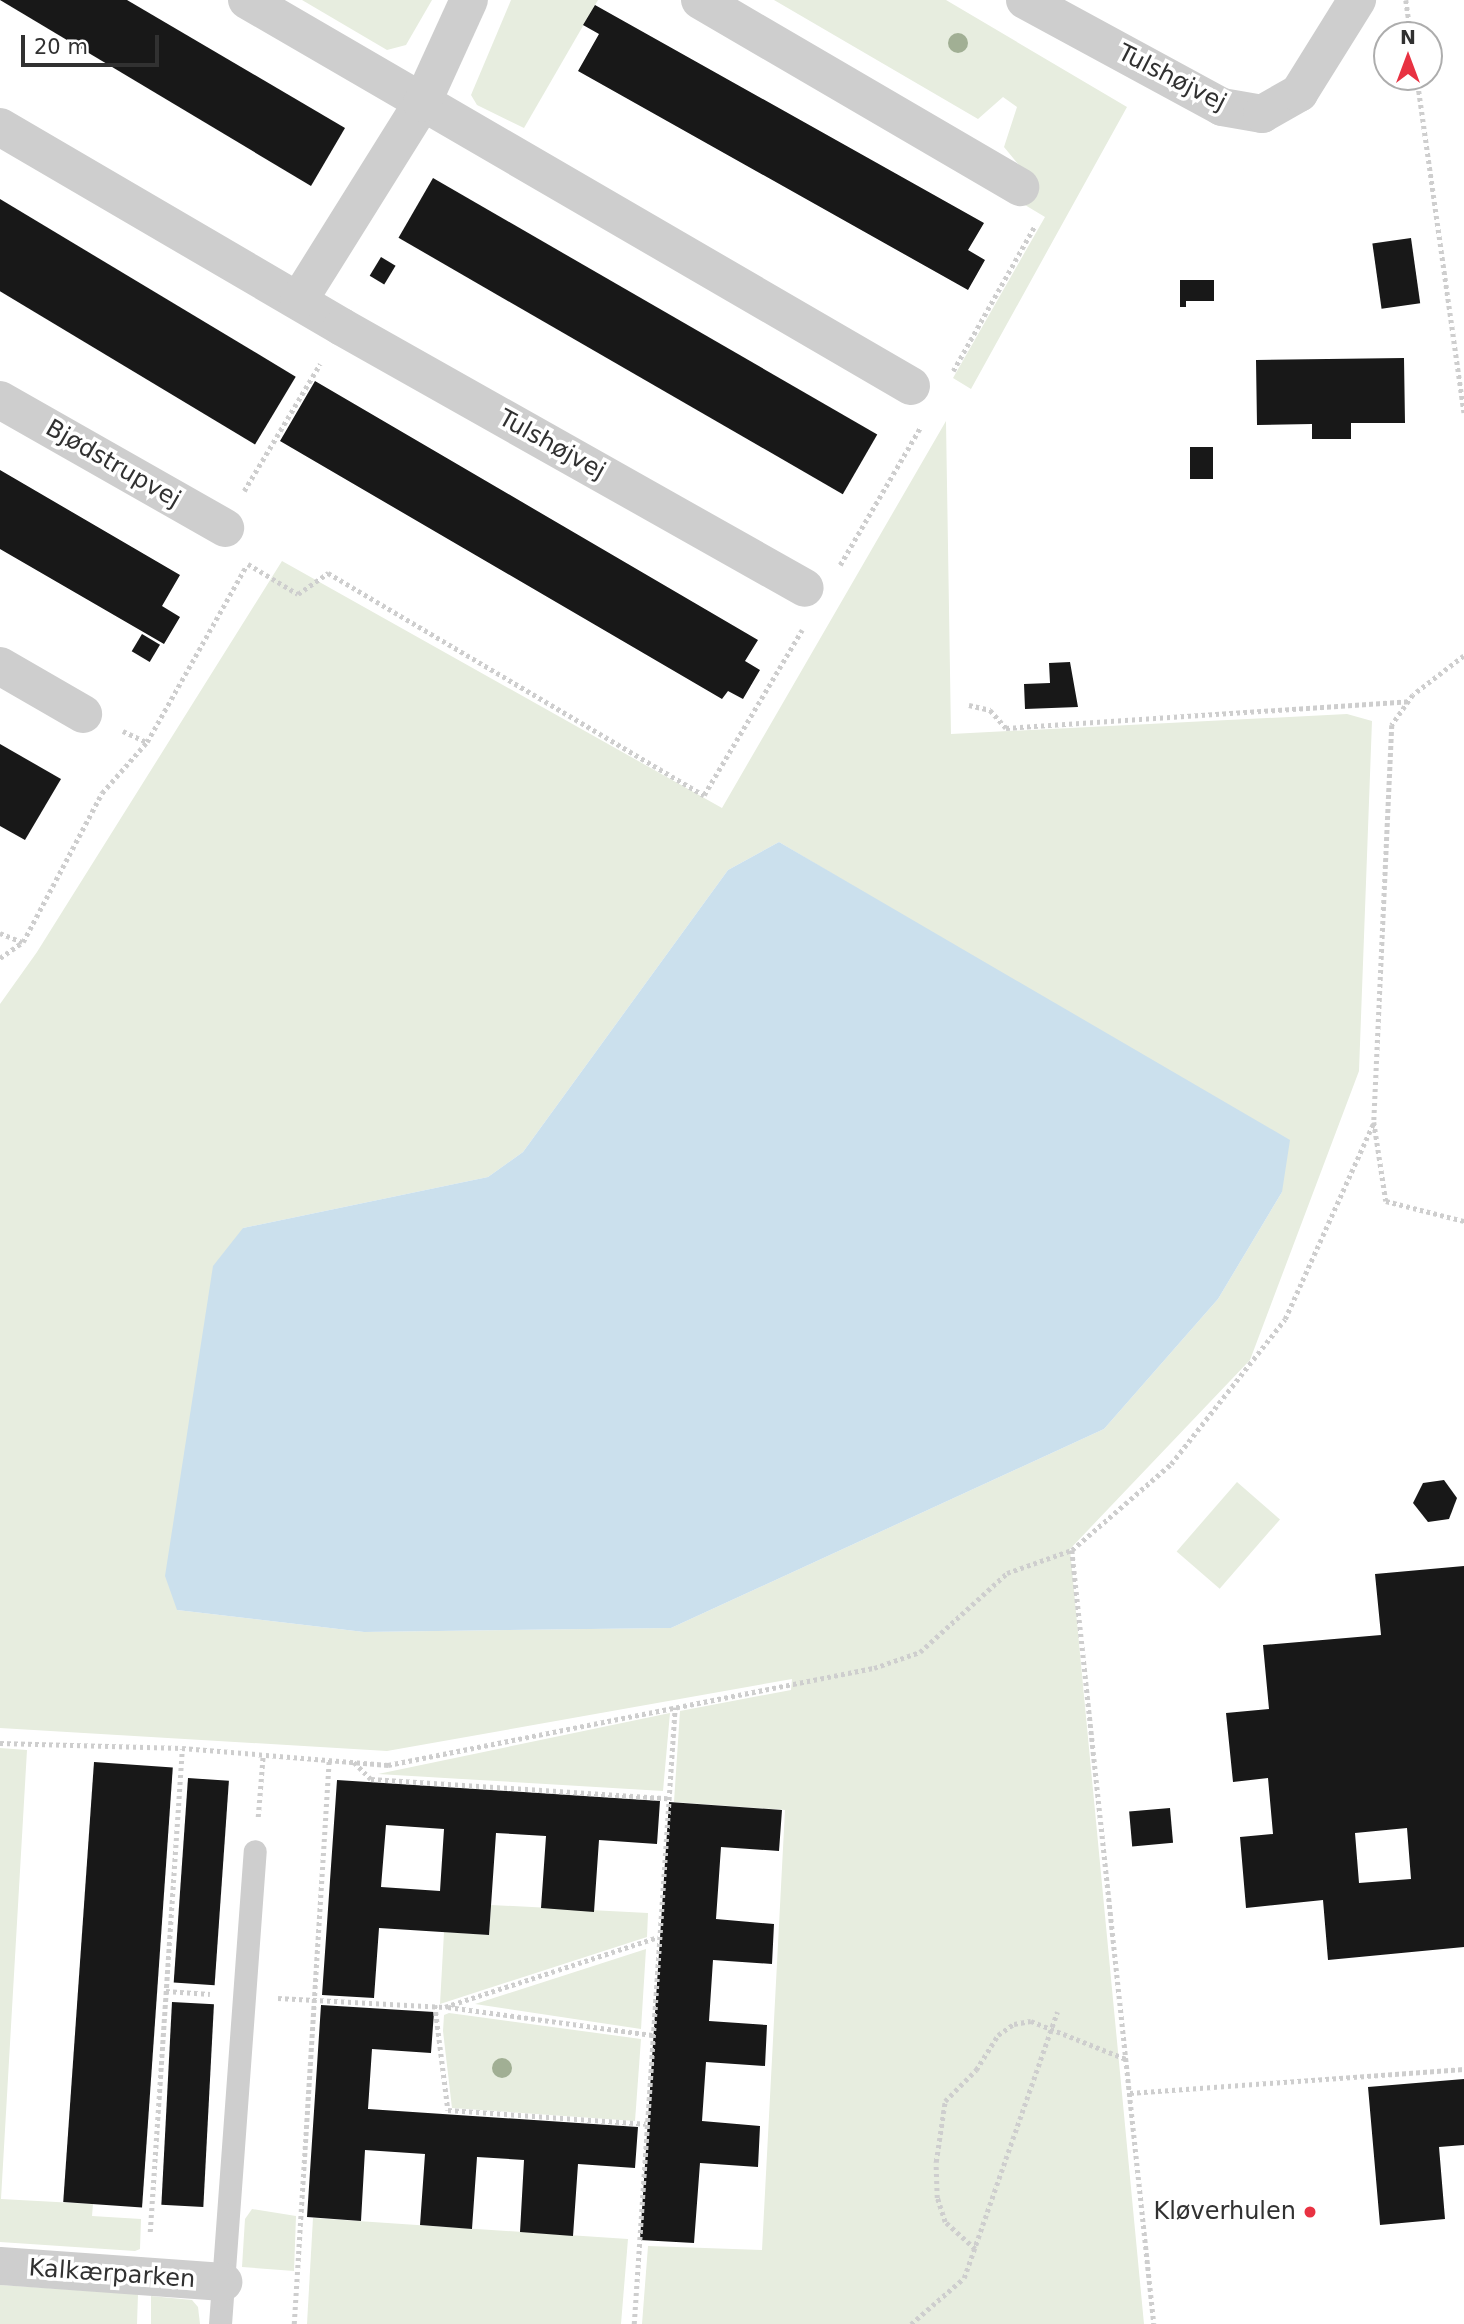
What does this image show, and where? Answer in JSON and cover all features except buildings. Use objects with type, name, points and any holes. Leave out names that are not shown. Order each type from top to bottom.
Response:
[{"type":"street","points":[[247,0],[911,386]]},
{"type":"street","points":[[299,300],[422,103],[469,0]]},
{"type":"street","points":[[700,0],[1020,187]]},
{"type":"street","name":"Tulshøjvej","points":[[1025,0],[1222,107],[1262,114],[1299,93],[1357,0]]},
{"type":"street","name":"Tulshøjvej","points":[[0,127],[342,327],[805,588]]},
{"type":"street","name":"Bjødstrupvej","points":[[0,400],[225,528]]},
{"type":"street","points":[[0,666],[83,714]]},
{"type":"street","name":"Kalkærparken","points":[[0,2266],[223,2282]]},
{"type":"lane","points":[[220,2324],[255,1851]]},
{"type":"path","points":[[1406,0],[1409,21]]},
{"type":"path","points":[[1419,91],[1464,413]]},
{"type":"path","points":[[248,482],[342,327]]},
{"type":"path","points":[[0,958],[23,942],[102,793],[148,742],[248,564],[225,528]]},
{"type":"path","points":[[1464,656],[1410,701],[1392,725],[1374,1122],[1386,1201],[1464,1221]]},
{"type":"path","points":[[969,705],[990,710],[1006,728],[1410,701]]},
{"type":"path","points":[[0,933],[23,942]]},
{"type":"path","points":[[0,1744],[182,1748],[388,1765],[874,1668],[920,1652],[1007,1573],[1072,1550],[1171,1464],[1285,1320],[1374,1122]]},
{"type":"path","points":[[1072,1550],[1154,2324]]},
{"type":"path","points":[[634,2324],[675,1707]]},
{"type":"path","points":[[148,2277],[182,1748]]},
{"type":"path","points":[[255,1851],[263,1755]]},
{"type":"path","points":[[294,2324],[329,1760]]},
{"type":"path","points":[[353,1762],[371,1779],[667,1798]]},
{"type":"path","points":[[445,2007],[658,1937]]},
{"type":"path","points":[[246,1996],[435,2005],[652,2035]]},
{"type":"path","points":[[435,2005],[448,2110],[646,2124]]},
{"type":"path","points":[[911,2324],[964,2278],[1057,2012]]},
{"type":"path","points":[[975,2249],[945,2222],[937,2198],[936,2162],[945,2101],[976,2070],[1006,2029],[1031,2021],[1126,2059]]},
{"type":"path","points":[[1130,2094],[1464,2069]]},
{"type":"shaded area","points":[[302,0],[432,0],[406,45],[387,50]]},
{"type":"shaded area","points":[[511,0],[598,0],[524,128],[477,105],[471,95]]},
{"type":"shaded area","points":[[774,0],[946,0],[1127,107],[971,389],[953,378],[1045,217],[1020,202],[1033,182],[1004,147],[1017,107],[1003,97],[978,119]]},
{"type":"shaded area","points":[[946,421],[951,734],[1347,714],[1372,721],[1359,1071],[1250,1360],[1070,1549],[1144,2324],[642,2324],[648,2246],[762,2250],[785,1810],[674,1802],[680,1711],[791,1690],[792,1679],[387,1751],[0,1728],[0,1004],[37,952],[282,561],[722,808]],"holes":[[[779,842],[1016,983],[1282,1192],[1218,1299],[1104,1429],[671,1628],[364,1632],[177,1610],[243,1228],[488,1177],[523,1152],[728,870]]]},
{"type":"shaded area","points":[[1237,1482],[1280,1519],[1220,1589],[1177,1551]]},
{"type":"shaded area","points":[[670,1713],[663,1791],[378,1774]]},
{"type":"shaded area","points":[[0,1748],[27,1750],[1,2199],[93,2204],[92,2216],[141,2219],[140,2249],[135,2251],[0,2242]]},
{"type":"shaded area","points":[[491,1905],[648,1913],[647,1937],[440,2004],[444,1932],[489,1935]]},
{"type":"shaded area","points":[[646,1949],[641,2029],[475,2004]]},
{"type":"shaded area","points":[[449,2013],[641,2039],[635,2121],[452,2108],[443,2031],[444,2015]]},
{"type":"shaded area","points":[[252,2209],[296,2216],[294,2271],[242,2267],[245,2219]]},
{"type":"shaded area","points":[[313,2218],[628,2239],[621,2324],[307,2324]]},
{"type":"shaded area","points":[[0,2285],[138,2294],[137,2324],[0,2324]]},
{"type":"shaded area","points":[[151,2296],[192,2300],[198,2307],[200,2324],[151,2324]]},
{"type":"water","points":[[779,842],[1290,1140],[1282,1192],[1218,1299],[1104,1429],[671,1628],[364,1632],[177,1610],[165,1576],[213,1266],[243,1228],[488,1177],[523,1152],[728,870]]},
{"type":"place","name":"Kløverhulen","points":[[1310,2212]]}]
